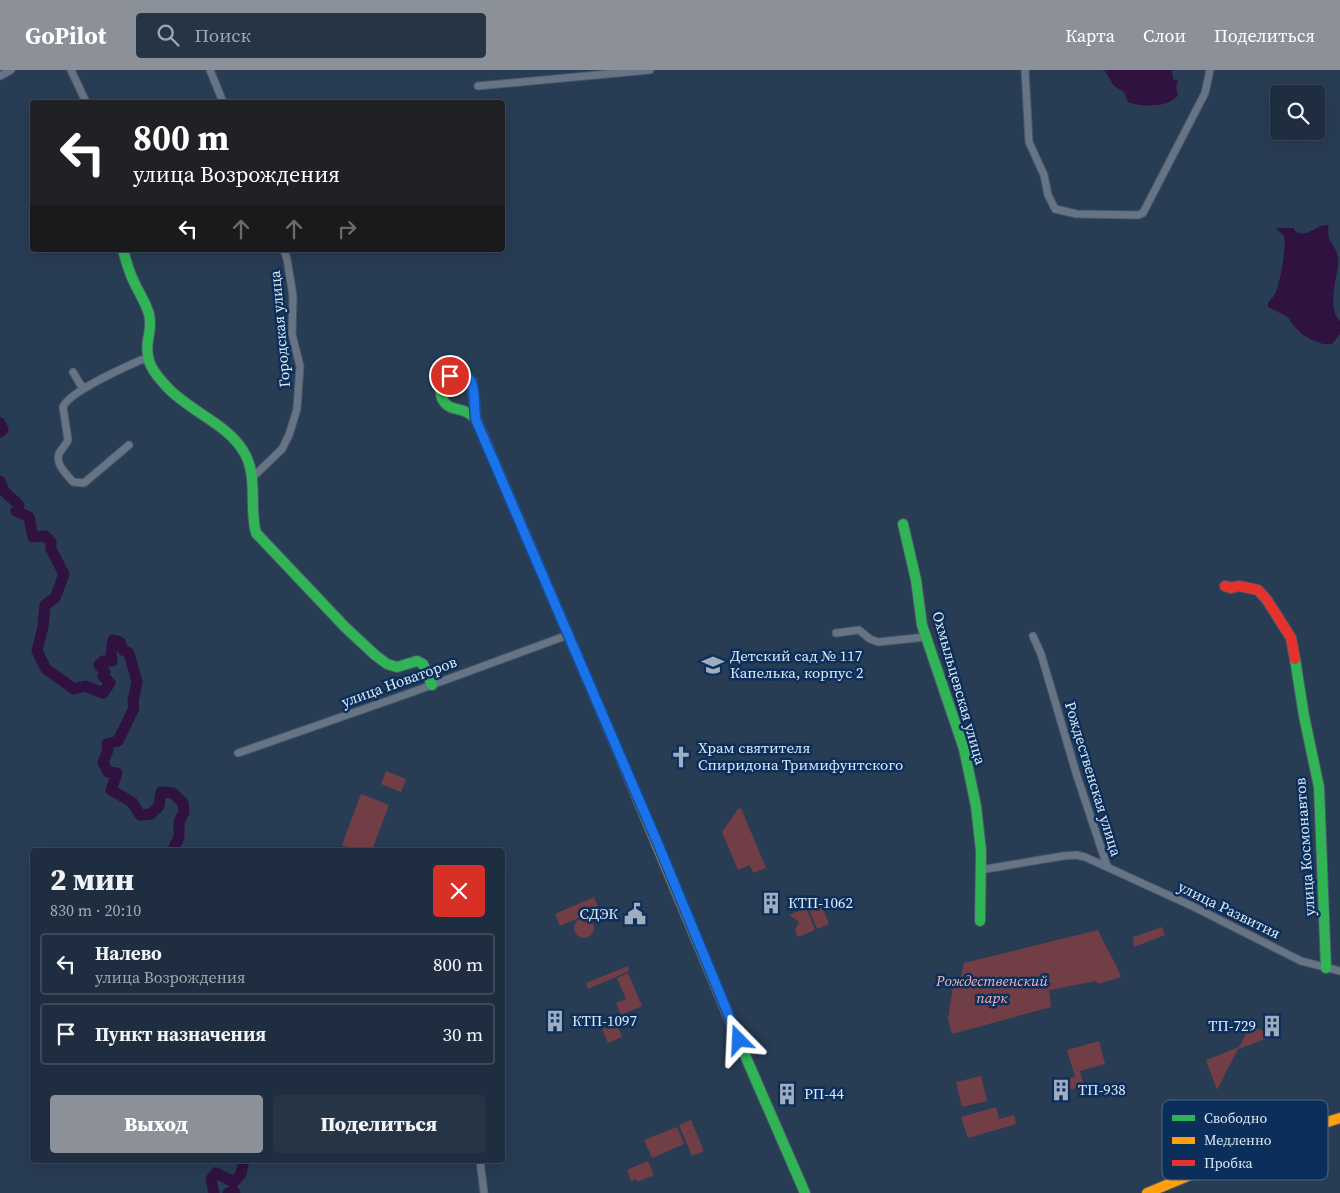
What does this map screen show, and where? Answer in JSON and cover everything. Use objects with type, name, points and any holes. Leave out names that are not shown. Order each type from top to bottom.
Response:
[{"type":"street","points":[[0,76],[11,70]]},
{"type":"street","points":[[71,70],[85,100]]},
{"type":"street","points":[[210,70],[222,100]]},
{"type":"street","points":[[478,86],[650,70]]},
{"type":"street","points":[[1025,70],[1029,142],[1044,175],[1048,195],[1056,209],[1077,214],[1138,215],[1143,213],[1205,93],[1210,70]]},
{"type":"street","points":[[124,252],[134,284],[148,313],[151,325],[148,360],[157,374],[182,403],[234,440],[246,456],[249,464],[252,524],[256,533],[344,627],[375,655],[387,664],[397,667],[417,661],[423,664],[432,685]]},
{"type":"street","name":"Городская улица","points":[[250,479],[282,449],[298,409],[300,366],[292,334],[293,296],[285,252]]},
{"type":"street","points":[[129,445],[84,483],[73,482],[61,467],[58,458],[59,453],[68,440],[63,407],[67,400],[85,388],[134,363],[148,360]]},
{"type":"street","points":[[73,372],[80,384],[85,388]]},
{"type":"street","points":[[476,420],[467,410],[451,407],[443,401],[441,388],[443,382],[448,378],[460,374],[466,376],[471,380],[475,389],[474,406],[476,420],[805,1193]]},
{"type":"street","name":"Охмыльцевская улица","points":[[903,524],[916,580],[922,625],[964,749],[979,825],[980,921]]},
{"type":"street","name":"улица Космонавтов","points":[[1225,586],[1231,588],[1239,586],[1258,590],[1267,600],[1291,638],[1304,716],[1319,787],[1326,968]]},
{"type":"street","points":[[836,632],[859,630],[870,639],[878,642],[926,637]]},
{"type":"street","name":"улица Новаторов","points":[[238,753],[568,635]]},
{"type":"street","name":"Рождественская улица","points":[[1033,636],[1041,654],[1107,866]]},
{"type":"street","name":"Рождественская улица","points":[[980,870],[1076,854],[1107,866]]},
{"type":"street","name":"улица Развития","points":[[1107,866],[1301,961],[1340,971]]},
{"type":"street","points":[[1328,1122],[1340,1118]]},
{"type":"street","points":[[480,1163],[484,1193]]},
{"type":"street","points":[[1147,1193],[1178,1180]]},
{"type":"green space","points":[[386,771],[406,779],[401,792],[381,784]]},
{"type":"green space","points":[[361,794],[389,805],[373,848],[350,848],[342,845]]},
{"type":"green space","points":[[741,808],[766,868],[753,873],[750,865],[738,870],[722,832],[738,809]]},
{"type":"green space","points":[[594,897],[599,909],[560,926],[555,914]]},
{"type":"green space","points":[[820,902],[829,924],[817,929],[808,907]]},
{"type":"green space","points":[[806,908],[815,930],[798,937],[795,930],[799,922],[789,915]]},
{"type":"green space","points":[[584,918],[591,921],[594,928],[591,935],[584,938],[577,935],[574,928],[577,921]]},
{"type":"green space","points":[[1162,927],[1165,935],[1134,947],[1133,937]]},
{"type":"green space","name":"Рождественский парк","points":[[1098,930],[1121,977],[1098,984],[1096,981],[1049,990],[1051,1007],[952,1034],[948,1019],[953,986],[961,976],[964,963]]},
{"type":"green space","points":[[628,966],[629,971],[588,989],[586,983]]},
{"type":"green space","points":[[628,973],[642,1006],[621,1015],[616,1003],[626,999],[617,978]]},
{"type":"green space","points":[[616,1023],[622,1037],[608,1043],[602,1029]]},
{"type":"green space","points":[[1250,1026],[1276,1035],[1238,1049],[1217,1090],[1206,1060],[1239,1047]]},
{"type":"green space","points":[[1099,1041],[1105,1064],[1080,1071],[1084,1086],[1065,1091],[1062,1081],[1075,1077],[1067,1050]]},
{"type":"green space","points":[[981,1076],[987,1101],[962,1107],[956,1082]]},
{"type":"green space","points":[[996,1107],[999,1119],[1014,1115],[1016,1124],[968,1138],[961,1117]]},
{"type":"green space","points":[[691,1120],[704,1151],[692,1156],[679,1125]]},
{"type":"green space","points":[[677,1127],[684,1144],[652,1158],[644,1140]]},
{"type":"green space","points":[[648,1161],[654,1175],[637,1182],[636,1179],[631,1181],[627,1170]]},
{"type":"shaded area","points":[[1101,70],[1172,70],[1173,79],[1178,81],[1176,87],[1178,95],[1174,99],[1162,104],[1133,104],[1128,102],[1124,92],[1114,86],[1105,71]]},
{"type":"shaded area","points":[[1328,225],[1329,237],[1338,258],[1333,302],[1336,316],[1340,321],[1340,334],[1332,344],[1323,344],[1312,340],[1302,334],[1288,317],[1268,307],[1269,301],[1277,289],[1284,256],[1284,236],[1276,228],[1294,228],[1299,233],[1306,233]]},
{"type":"waterway","points":[[0,423],[3,429],[0,432]]},
{"type":"waterway","points":[[0,481],[4,491],[19,505],[16,511],[29,517],[33,537],[45,536],[51,542],[51,549],[64,574],[55,598],[45,605],[43,627],[37,651],[46,669],[74,689],[85,686],[103,693],[110,683],[103,676],[105,672],[99,665],[103,661],[112,661],[113,640],[120,642],[123,650],[129,653],[137,682],[133,701],[134,708],[118,741],[107,744],[108,750],[103,762],[108,772],[117,773],[111,790],[132,802],[140,815],[151,814],[159,806],[161,792],[173,793],[183,803],[184,812],[179,822],[179,837],[174,848]]},
{"type":"waterway","points":[[214,1193],[211,1179],[216,1173],[234,1182],[241,1174],[243,1163]]},
{"type":"waterway","points":[[228,1193],[233,1191],[235,1193]]},
{"type":"traffic: fast","points":[[124,252],[131,274],[149,314],[150,327],[147,348],[151,366],[162,382],[176,396],[229,434],[245,454],[251,473],[256,533],[345,627],[375,655],[387,664],[397,667],[417,661],[423,664],[432,685]]},
{"type":"traffic: fast","points":[[476,419],[467,412],[448,406],[445,403],[441,396],[443,383],[453,376],[460,375],[472,382],[476,419],[614,742]]},
{"type":"traffic: fast","points":[[903,524],[916,580],[922,625],[964,749],[976,806],[981,851],[980,921]]},
{"type":"traffic: fast","points":[[1295,659],[1304,716],[1319,787],[1326,968]]},
{"type":"traffic: fast","points":[[734,1030],[805,1193]]},
{"type":"traffic: slow","points":[[614,742],[734,1030]]},
{"type":"traffic: slow","points":[[1328,1122],[1340,1118]]},
{"type":"traffic: slow","points":[[1147,1193],[1178,1180]]},
{"type":"traffic: jam","points":[[1225,586],[1231,588],[1239,586],[1258,590],[1267,600],[1291,638],[1295,659]]},
{"type":"place","name":"Детский сад № 117 Капелька, корпус 2","points":[[713,665]]},
{"type":"place","name":"Храм святителя Спиридона Тримифунтского","points":[[681,757]]},
{"type":"place","name":"КТП-1062","points":[[771,903]]},
{"type":"place","name":"СДЭК","points":[[635,914]]},
{"type":"place","name":"КТП-1097","points":[[555,1021]]},
{"type":"place","name":"ТП-729","points":[[1272,1026]]},
{"type":"place","name":"ТП-938","points":[[1061,1090]]},
{"type":"place","name":"РП-44","points":[[787,1094]]},
{"type":"route","points":[[450,376],[456,374],[463,375],[473,383],[476,420],[613,743],[658,844],[739,1040]]}]
